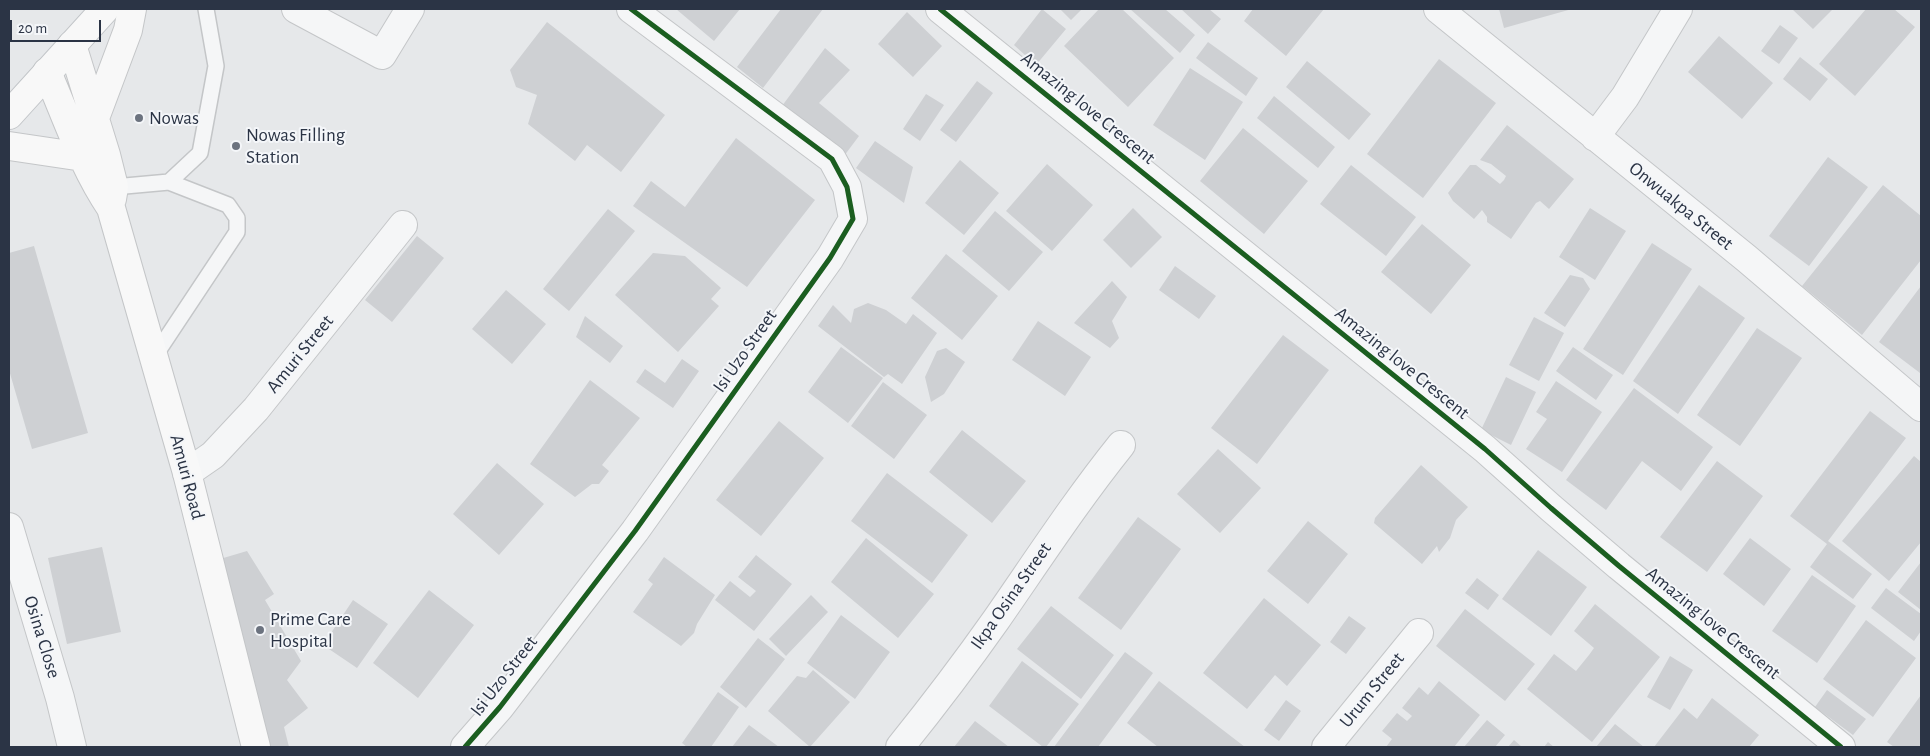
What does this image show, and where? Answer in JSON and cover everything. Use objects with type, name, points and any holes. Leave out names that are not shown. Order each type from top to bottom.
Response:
[{"type":"main road","points":[[9,115],[105,9]]},
{"type":"main road","points":[[95,118],[128,30],[132,9]]},
{"type":"main road","name":"Amuri Road","points":[[72,44],[95,118],[112,198],[187,473],[256,747]]},
{"type":"main road","name":"Amuri Road","points":[[48,72],[100,192],[112,198]]},
{"type":"main road","points":[[9,146],[83,156]]},
{"type":"street","points":[[296,9],[382,55],[410,9]]},
{"type":"street","name":"Isi Uzo Street","points":[[465,747],[500,707],[635,531],[830,258],[853,219],[847,187],[832,159],[631,9]]},
{"type":"street","name":"Amazing love Crescent","points":[[940,9],[1485,449],[1604,553],[1841,747]]},
{"type":"street","name":"Onwuakpa Street","points":[[1438,9],[1746,258],[1921,407]]},
{"type":"street","points":[[1595,137],[1625,97],[1678,9]]},
{"type":"street","name":"Amuri Street","points":[[187,473],[213,455],[256,409],[403,225]]},
{"type":"street","name":"Ikpa Osina Street","points":[[900,747],[939,698],[1068,514],[1121,445]]},
{"type":"street","name":"Osina Close","points":[[9,527],[13,558],[60,698],[72,747]]},
{"type":"street","name":"Urum Street","points":[[1326,747],[1419,633]]},
{"type":"lane","points":[[112,198],[170,182],[200,154],[216,66],[206,9]]},
{"type":"lane","points":[[154,357],[237,232],[237,218],[228,205],[170,182]]},
{"type":"building","points":[[676,9],[740,9],[714,41]]},
{"type":"building","points":[[781,9],[823,9],[763,88],[737,67]]},
{"type":"building","points":[[1042,9],[1066,29],[1036,65],[1014,45]]},
{"type":"building","points":[[1060,9],[1082,9],[1071,20]]},
{"type":"building","points":[[1099,9],[1122,9],[1174,58],[1128,107],[1064,46]]},
{"type":"building","points":[[1130,9],[1165,9],[1195,35],[1180,53]]},
{"type":"building","points":[[1181,9],[1209,9],[1221,19],[1208,34]]},
{"type":"building","points":[[1253,9],[1324,9],[1286,56],[1244,21]]},
{"type":"building","points":[[1499,9],[1572,9],[1504,28]]},
{"type":"building","points":[[1792,9],[1833,9],[1813,29]]},
{"type":"building","points":[[1866,9],[1894,9],[1915,27],[1855,96],[1819,64]]},
{"type":"building","points":[[907,12],[942,46],[913,77],[878,44]]},
{"type":"building","points":[[547,22],[665,115],[621,172],[587,145],[575,161],[528,124],[537,95],[516,87],[510,70]]},
{"type":"building","points":[[1780,25],[1798,38],[1779,64],[1761,51]]},
{"type":"building","points":[[1719,36],[1773,83],[1742,119],[1688,72]]},
{"type":"building","points":[[1208,42],[1258,78],[1246,96],[1196,58]]},
{"type":"building","points":[[825,48],[850,70],[819,103],[859,136],[841,160],[779,110]]},
{"type":"building","points":[[1800,57],[1828,79],[1810,101],[1783,79]]},
{"type":"building","points":[[1439,59],[1496,103],[1423,198],[1367,154]]},
{"type":"building","points":[[1307,61],[1371,114],[1349,140],[1286,87]]},
{"type":"building","points":[[1190,68],[1243,102],[1205,160],[1153,125]]},
{"type":"building","points":[[977,81],[993,93],[956,142],[940,130]]},
{"type":"building","points":[[926,94],[944,105],[920,141],[903,129]]},
{"type":"building","points":[[1274,96],[1335,147],[1318,168],[1257,118]]},
{"type":"building","points":[[1507,125],[1574,179],[1549,209],[1540,201],[1536,203],[1511,239],[1487,222],[1487,217],[1482,210],[1474,219],[1453,201],[1448,193],[1470,165],[1476,165],[1500,184],[1504,180],[1506,176],[1491,164],[1480,160]]},
{"type":"building","points":[[1243,128],[1308,181],[1264,234],[1200,181]]},
{"type":"building","points":[[736,138],[815,200],[747,287],[633,206],[651,181],[685,207]]},
{"type":"building","points":[[875,141],[913,167],[904,203],[856,168]]},
{"type":"building","points":[[1828,157],[1868,187],[1809,266],[1769,236]]},
{"type":"building","points":[[960,160],[999,193],[964,235],[925,203]]},
{"type":"building","points":[[1047,164],[1093,205],[1052,251],[1006,211]]},
{"type":"building","points":[[1351,165],[1416,217],[1386,256],[1320,204]]},
{"type":"building","points":[[1883,185],[1921,216],[1921,260],[1862,335],[1802,286]]},
{"type":"building","points":[[1133,208],[1162,237],[1131,268],[1103,240]]},
{"type":"building","points":[[1590,208],[1626,231],[1595,280],[1559,257]]},
{"type":"building","points":[[608,209],[635,231],[569,311],[543,289]]},
{"type":"building","points":[[995,211],[1043,252],[1009,291],[962,251]]},
{"type":"building","points":[[1422,224],[1471,265],[1431,314],[1381,272]]},
{"type":"building","points":[[417,236],[444,258],[392,322],[365,300]]},
{"type":"building","points":[[1652,243],[1692,269],[1623,375],[1583,349]]},
{"type":"building","points":[[34,246],[88,433],[32,449],[9,370],[9,253]]},
{"type":"building","points":[[653,253],[685,256],[721,288],[711,299],[719,306],[678,352],[615,295]]},
{"type":"building","points":[[946,254],[998,296],[962,340],[911,298]]},
{"type":"building","points":[[1175,266],[1216,296],[1199,319],[1159,290]]},
{"type":"building","points":[[1570,275],[1583,278],[1590,289],[1565,327],[1544,313]]},
{"type":"building","points":[[1112,281],[1127,297],[1112,321],[1119,338],[1110,348],[1074,323]]},
{"type":"building","points":[[1699,285],[1745,318],[1678,414],[1633,381]]},
{"type":"building","points":[[1921,286],[1921,372],[1920,373],[1879,342]]},
{"type":"building","points":[[506,290],[546,324],[512,364],[472,329]]},
{"type":"building","points":[[868,303],[886,310],[906,324],[913,314],[937,333],[902,384],[888,374],[884,377],[818,326],[833,305],[851,323],[854,309]]},
{"type":"building","points":[[585,316],[623,346],[610,363],[576,337]]},
{"type":"building","points":[[1534,317],[1564,333],[1539,381],[1509,365]]},
{"type":"building","points":[[1038,321],[1091,357],[1065,396],[1012,360]]},
{"type":"building","points":[[1757,328],[1802,358],[1740,446],[1697,415]]},
{"type":"building","points":[[1283,335],[1329,370],[1257,464],[1211,428]]},
{"type":"building","points":[[841,347],[883,378],[848,423],[808,392]]},
{"type":"building","points":[[1573,347],[1613,375],[1596,400],[1556,371]]},
{"type":"building","points":[[946,348],[965,362],[944,394],[931,402],[925,377],[937,351]]},
{"type":"building","points":[[682,359],[699,371],[673,408],[636,382],[645,369],[665,383]]},
{"type":"building","points":[[1506,377],[1536,392],[1511,445],[1481,430]]},
{"type":"building","points":[[590,380],[640,418],[602,465],[609,471],[599,484],[592,484],[575,497],[530,464]]},
{"type":"building","points":[[1556,381],[1602,412],[1562,472],[1526,449],[1547,419],[1536,412]]},
{"type":"building","points":[[883,382],[927,415],[894,459],[851,426]]},
{"type":"building","points":[[1634,388],[1713,447],[1681,491],[1642,461],[1606,510],[1566,480]]},
{"type":"building","points":[[1870,411],[1906,438],[1828,541],[1872,574],[1853,599],[1810,567],[1827,544],[1790,516]]},
{"type":"building","points":[[779,421],[824,458],[761,536],[716,500]]},
{"type":"building","points":[[962,430],[1026,481],[992,523],[929,472]]},
{"type":"building","points":[[1218,449],[1261,488],[1220,533],[1177,494]]},
{"type":"building","points":[[1914,456],[1921,462],[1921,542],[1889,581],[1842,541]]},
{"type":"building","points":[[1717,461],[1763,496],[1707,572],[1660,537]]},
{"type":"building","points":[[497,463],[544,504],[499,555],[453,514]]},
{"type":"building","points":[[1421,465],[1468,507],[1456,520],[1450,538],[1439,552],[1437,546],[1422,564],[1374,523],[1375,518]]},
{"type":"building","points":[[887,473],[968,535],[932,583],[851,521]]},
{"type":"building","points":[[1138,517],[1181,549],[1121,630],[1078,598]]},
{"type":"building","points":[[1308,521],[1348,554],[1308,604],[1267,571]]},
{"type":"building","points":[[866,538],[934,594],[898,638],[831,582]]},
{"type":"building","points":[[1750,538],[1791,569],[1764,606],[1723,574]]},
{"type":"building","points":[[102,547],[121,632],[67,644],[48,558]]},
{"type":"building","points":[[1538,550],[1587,587],[1551,636],[1502,599]]},
{"type":"building","name":"Prime Care Hospital","points":[[247,551],[274,594],[265,600],[301,661],[287,680],[308,708],[284,727],[289,747],[264,747],[220,559]]},
{"type":"building","points":[[756,555],[792,584],[754,631],[715,600],[730,581],[750,597],[756,591],[738,577]]},
{"type":"building","points":[[664,557],[715,595],[697,624],[694,633],[681,646],[633,612],[653,584],[648,580]]},
{"type":"building","points":[[1921,562],[1921,610],[1898,592]]},
{"type":"building","points":[[1812,575],[1856,606],[1817,663],[1772,631]]},
{"type":"building","points":[[1477,578],[1499,595],[1488,610],[1465,593]]},
{"type":"building","points":[[1886,588],[1921,614],[1921,631],[1914,641],[1871,608]]},
{"type":"building","points":[[429,590],[474,625],[418,698],[373,663]]},
{"type":"building","points":[[811,595],[828,612],[786,656],[769,639]]},
{"type":"building","points":[[1264,598],[1321,645],[1287,686],[1275,675],[1247,709],[1203,673]]},
{"type":"building","points":[[353,600],[388,624],[357,668],[323,645]]},
{"type":"building","points":[[1595,604],[1660,657],[1592,742],[1527,689],[1554,654],[1576,671],[1589,655],[1594,648],[1574,631]]},
{"type":"building","points":[[1051,606],[1114,655],[1081,699],[1017,649]]},
{"type":"building","points":[[1465,609],[1535,664],[1505,701],[1436,646]]},
{"type":"building","points":[[841,615],[890,652],[855,699],[807,663]]},
{"type":"building","points":[[1349,616],[1366,628],[1346,654],[1330,642]]},
{"type":"building","points":[[1866,620],[1916,658],[1873,717],[1823,679]]},
{"type":"building","points":[[758,638],[785,659],[746,708],[720,687]]},
{"type":"building","points":[[1125,652],[1153,673],[1098,747],[1054,747]]},
{"type":"building","points":[[1670,656],[1693,670],[1670,710],[1647,697]]},
{"type":"building","points":[[1022,661],[1079,704],[1046,747],[1043,747],[989,706]]},
{"type":"building","points":[[813,670],[850,702],[810,747],[768,711],[797,676],[806,678]]},
{"type":"building","points":[[1159,681],[1245,747],[1158,747],[1127,723]]},
{"type":"building","points":[[1439,681],[1480,715],[1454,747],[1386,747],[1392,739],[1382,731],[1397,713],[1407,721],[1412,716],[1402,708],[1419,687],[1428,695]]},
{"type":"building","points":[[1827,690],[1866,719],[1853,735],[1815,707]]},
{"type":"building","points":[[718,692],[739,707],[711,747],[687,747],[682,743]]},
{"type":"building","points":[[1921,695],[1921,747],[1894,747],[1887,742]]},
{"type":"building","points":[[1712,698],[1759,735],[1749,747],[1654,747],[1684,708],[1697,719]]},
{"type":"building","points":[[1286,700],[1301,711],[1279,741],[1264,730]]},
{"type":"building","points":[[1487,720],[1505,735],[1495,747],[1464,747]]},
{"type":"building","points":[[975,721],[1009,747],[954,747]]},
{"type":"building","points":[[1615,724],[1644,747],[1596,747]]},
{"type":"building","points":[[749,725],[779,747],[732,747]]},
{"type":"building","points":[[1514,740],[1522,747],[1508,747]]},
{"type":"building","points":[[1548,742],[1554,747],[1544,747]]},
{"type":"cycle path","points":[[465,747],[500,707],[635,531],[830,258],[853,219],[847,187],[832,159],[631,9]]},
{"type":"cycle path","points":[[940,9],[1485,449],[1619,566],[1841,747]]},
{"type":"place","name":"Nowas","points":[[139,118]]},
{"type":"place","name":"Nowas Filling Station","points":[[236,146]]},
{"type":"place","name":"Prime Care Hospital","points":[[260,630]]}]
